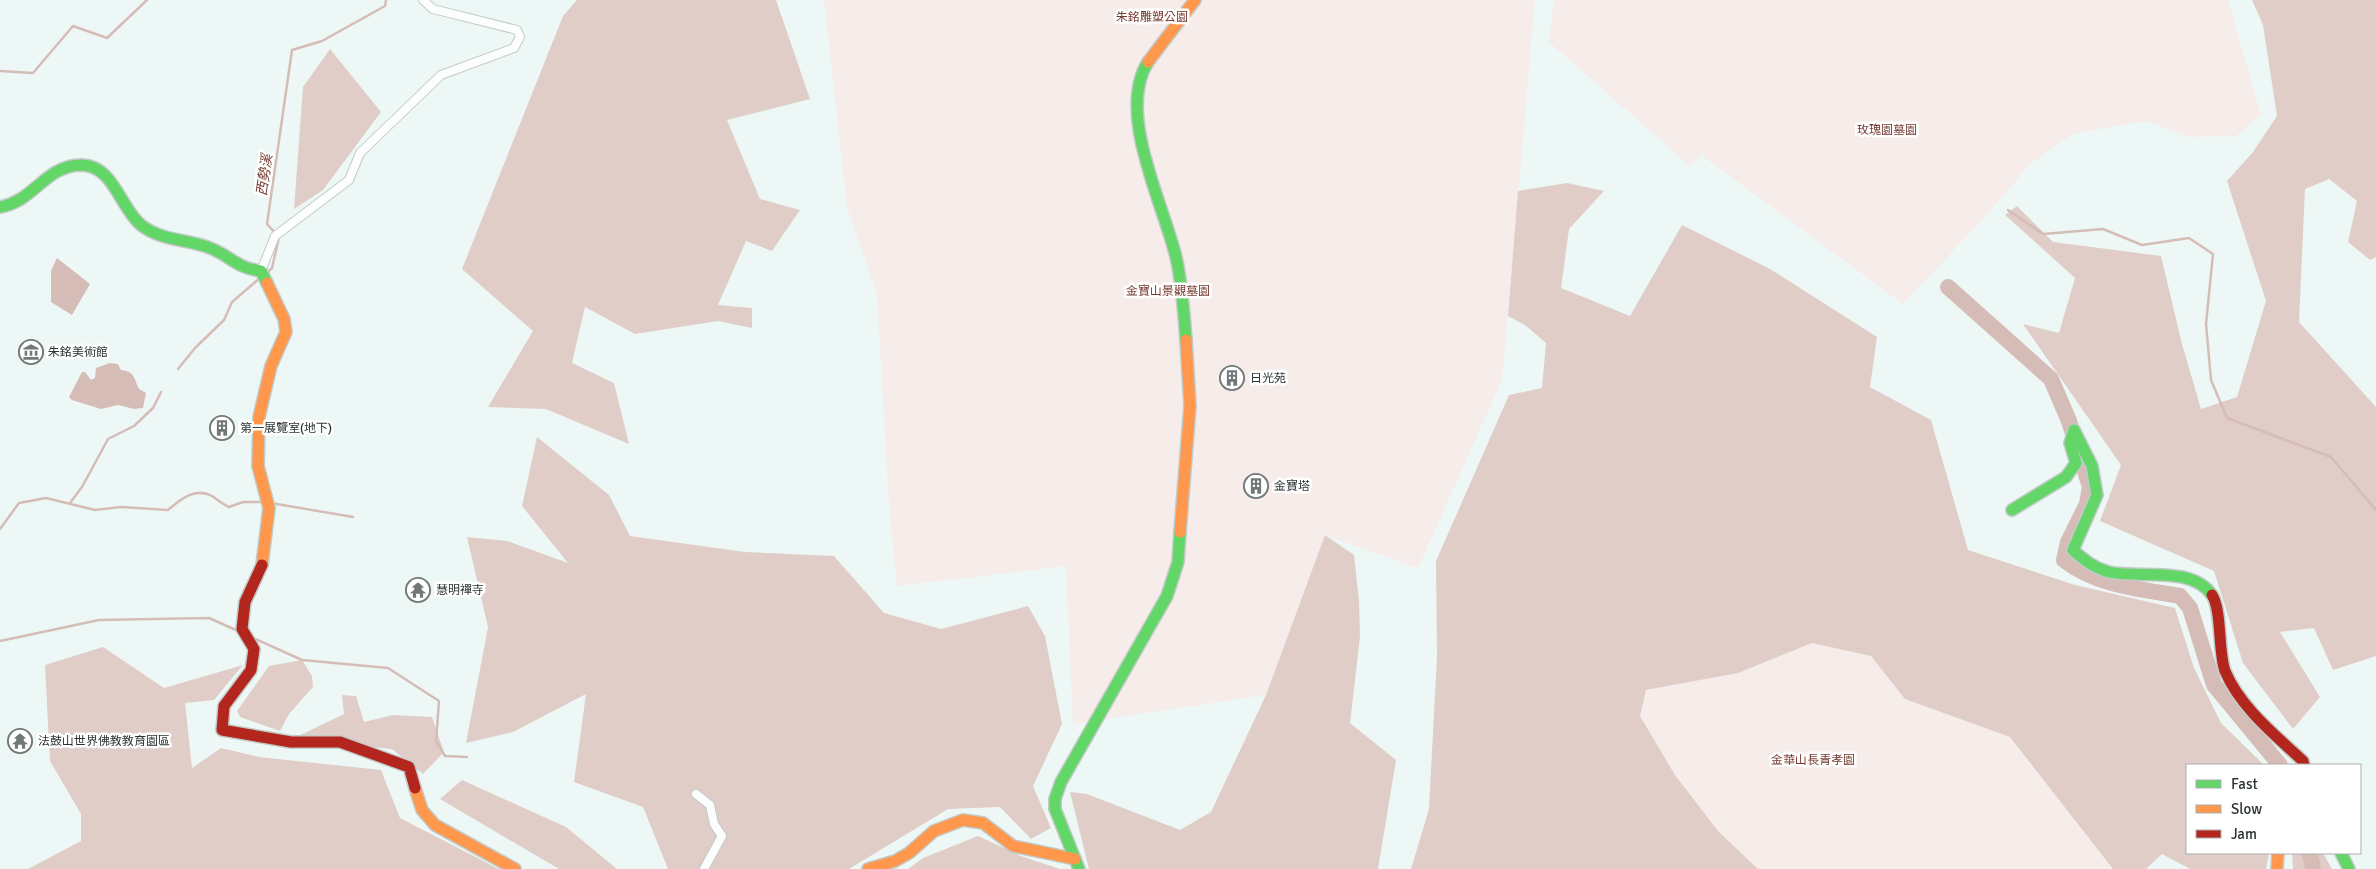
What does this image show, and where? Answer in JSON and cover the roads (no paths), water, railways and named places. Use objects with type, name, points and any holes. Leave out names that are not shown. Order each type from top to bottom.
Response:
[{"type":"street","points":[[261,271],[275,236],[349,180],[360,152],[441,75],[514,48],[520,37],[517,30],[433,9],[423,0]]},
{"type":"street","points":[[1077,864],[1055,809],[1055,799],[1061,782],[1167,596],[1178,562],[1190,406],[1185,323],[1176,257],[1142,148],[1137,120],[1141,74],[1159,45],[1195,0]]},
{"type":"street","points":[[0,207],[19,202],[64,166],[90,164],[100,168],[108,176],[125,210],[141,226],[159,236],[206,247],[221,253],[240,267],[261,271],[268,280],[284,319],[286,332],[271,366],[259,417],[258,466],[269,508],[262,565],[245,602],[242,629],[254,649],[251,670],[224,706],[222,730],[291,742],[340,742],[409,767],[422,810],[435,825],[515,869]]},
{"type":"street","points":[[2012,510],[2066,477],[2076,463],[2070,443],[2074,430],[2086,452],[2097,486],[2096,502],[2080,529],[2073,550],[2091,568],[2114,573],[2180,577],[2205,584],[2214,598],[2225,670],[2243,699],[2268,729],[2303,761],[2304,764]]},
{"type":"street","points":[[696,794],[710,805],[714,824],[722,836],[704,869]]},
{"type":"street","points":[[868,869],[909,853],[934,832],[963,820],[983,823],[1013,846],[1077,864]]},
{"type":"street","points":[[2276,869],[2278,854]]},
{"type":"street","points":[[2342,854],[2349,869]]},
{"type":"waterway","points":[[0,71],[33,73],[73,26],[107,38],[147,0]]},
{"type":"waterway","name":"西勢溪","points":[[266,274],[272,268],[279,237],[267,224],[292,50],[322,41],[385,6],[386,0]]},
{"type":"waterway","points":[[2008,210],[2043,234],[2103,229],[2142,245],[2189,238],[2213,254],[2206,324],[2211,380],[2227,418],[2331,457],[2376,510]]},
{"type":"waterway","name":"西勢溪","points":[[178,369],[195,348],[224,320],[232,302],[261,277]]},
{"type":"waterway","points":[[1948,287],[2051,379],[2069,421],[2090,487],[2087,504],[2068,542],[2064,560],[2090,576],[2105,581],[2180,596],[2190,608],[2214,685],[2279,764]]},
{"type":"waterway","name":"西勢溪","points":[[70,503],[82,487],[108,439],[134,426],[153,408],[161,392]]},
{"type":"waterway","points":[[0,529],[19,503],[46,498],[95,510],[121,507],[168,510],[183,498],[200,493],[212,496],[229,507],[243,502],[263,502]]},
{"type":"waterway","points":[[271,503],[353,517]]},
{"type":"waterway","points":[[0,641],[99,620],[209,618],[238,631]]},
{"type":"waterway","points":[[253,638],[302,660],[388,668],[439,701],[436,741],[445,756],[467,757]]},
{"type":"waterway","points":[[2310,854],[2313,869]]},
{"type":"place","name":"朱銘美術館","points":[[31,352]]},
{"type":"place","name":"日光苑","points":[[1232,378]]},
{"type":"place","name":"第一展覽室(地下)","points":[[222,428]]},
{"type":"place","name":"金寶塔","points":[[1256,486]]},
{"type":"place","name":"慧明禪寺","points":[[418,590]]},
{"type":"place","name":"法鼓山世界佛教教育園區","points":[[20,741]]},
{"type":"park label","name":"朱銘雕塑公園","points":[[1152,17]]},
{"type":"park label","name":"玫瑰園墓園","points":[[1887,130]]},
{"type":"park label","name":"金寶山景觀墓園","points":[[1168,291]]},
{"type":"park label","name":"金華山長青孝園","points":[[1813,760]]}]
